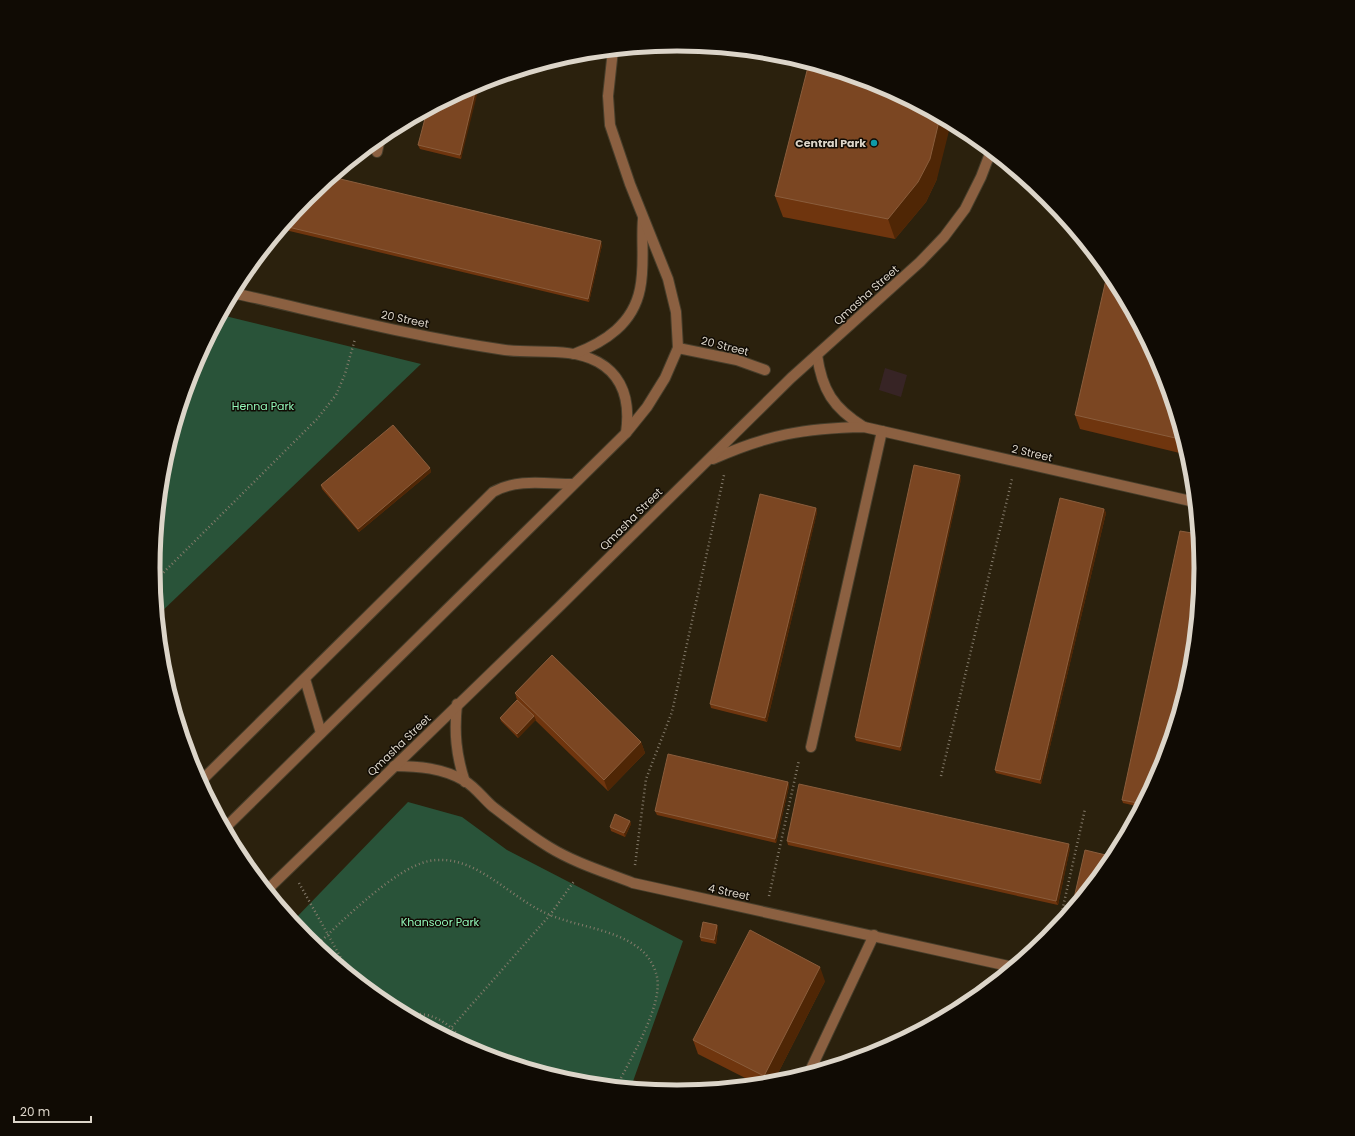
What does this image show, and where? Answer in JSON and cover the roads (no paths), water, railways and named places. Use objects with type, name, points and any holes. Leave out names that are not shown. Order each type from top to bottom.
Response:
[{"type":"street","points":[[229,824],[626,433],[651,401],[665,378],[678,348],[676,312],[668,279],[610,125],[608,96],[612,55]]},
{"type":"street","points":[[377,152],[378,147]]},
{"type":"street","name":"Qmasha Street","points":[[270,887],[817,355],[920,262],[944,237],[965,209],[982,177],[989,156]]},
{"type":"street","name":"20 Street","points":[[574,354],[596,346],[616,331],[631,312],[640,290],[643,216]]},
{"type":"street","name":"20 Street","points":[[239,294],[433,337],[506,350],[574,354],[598,362],[616,379],[625,396],[629,414],[626,433]]},
{"type":"street","name":"20 Street","points":[[678,348],[708,352],[765,370]]},
{"type":"street","name":"2 Street","points":[[817,355],[820,373],[826,390],[836,405],[848,417],[864,427]]},
{"type":"street","name":"2 Street","points":[[706,462],[743,446],[782,434],[823,428],[864,427],[1190,501]]},
{"type":"street","points":[[811,747],[882,431]]},
{"type":"street","points":[[205,777],[493,492],[503,486],[513,484],[573,484]]},
{"type":"street","points":[[305,679],[321,734]]},
{"type":"street","points":[[457,704],[455,744],[465,782]]},
{"type":"street","name":"4 Street","points":[[394,766],[431,768],[449,774],[465,782],[492,806],[550,848],[586,865],[633,883],[874,935],[1007,966]]},
{"type":"street","points":[[812,1067],[874,935]]},
{"type":"place","name":"Central Park","points":[[874,143]]},
{"type":"park label","name":"Henna Park","points":[[263,406]]},
{"type":"park label","name":"Khansoor Park","points":[[440,922]]}]
